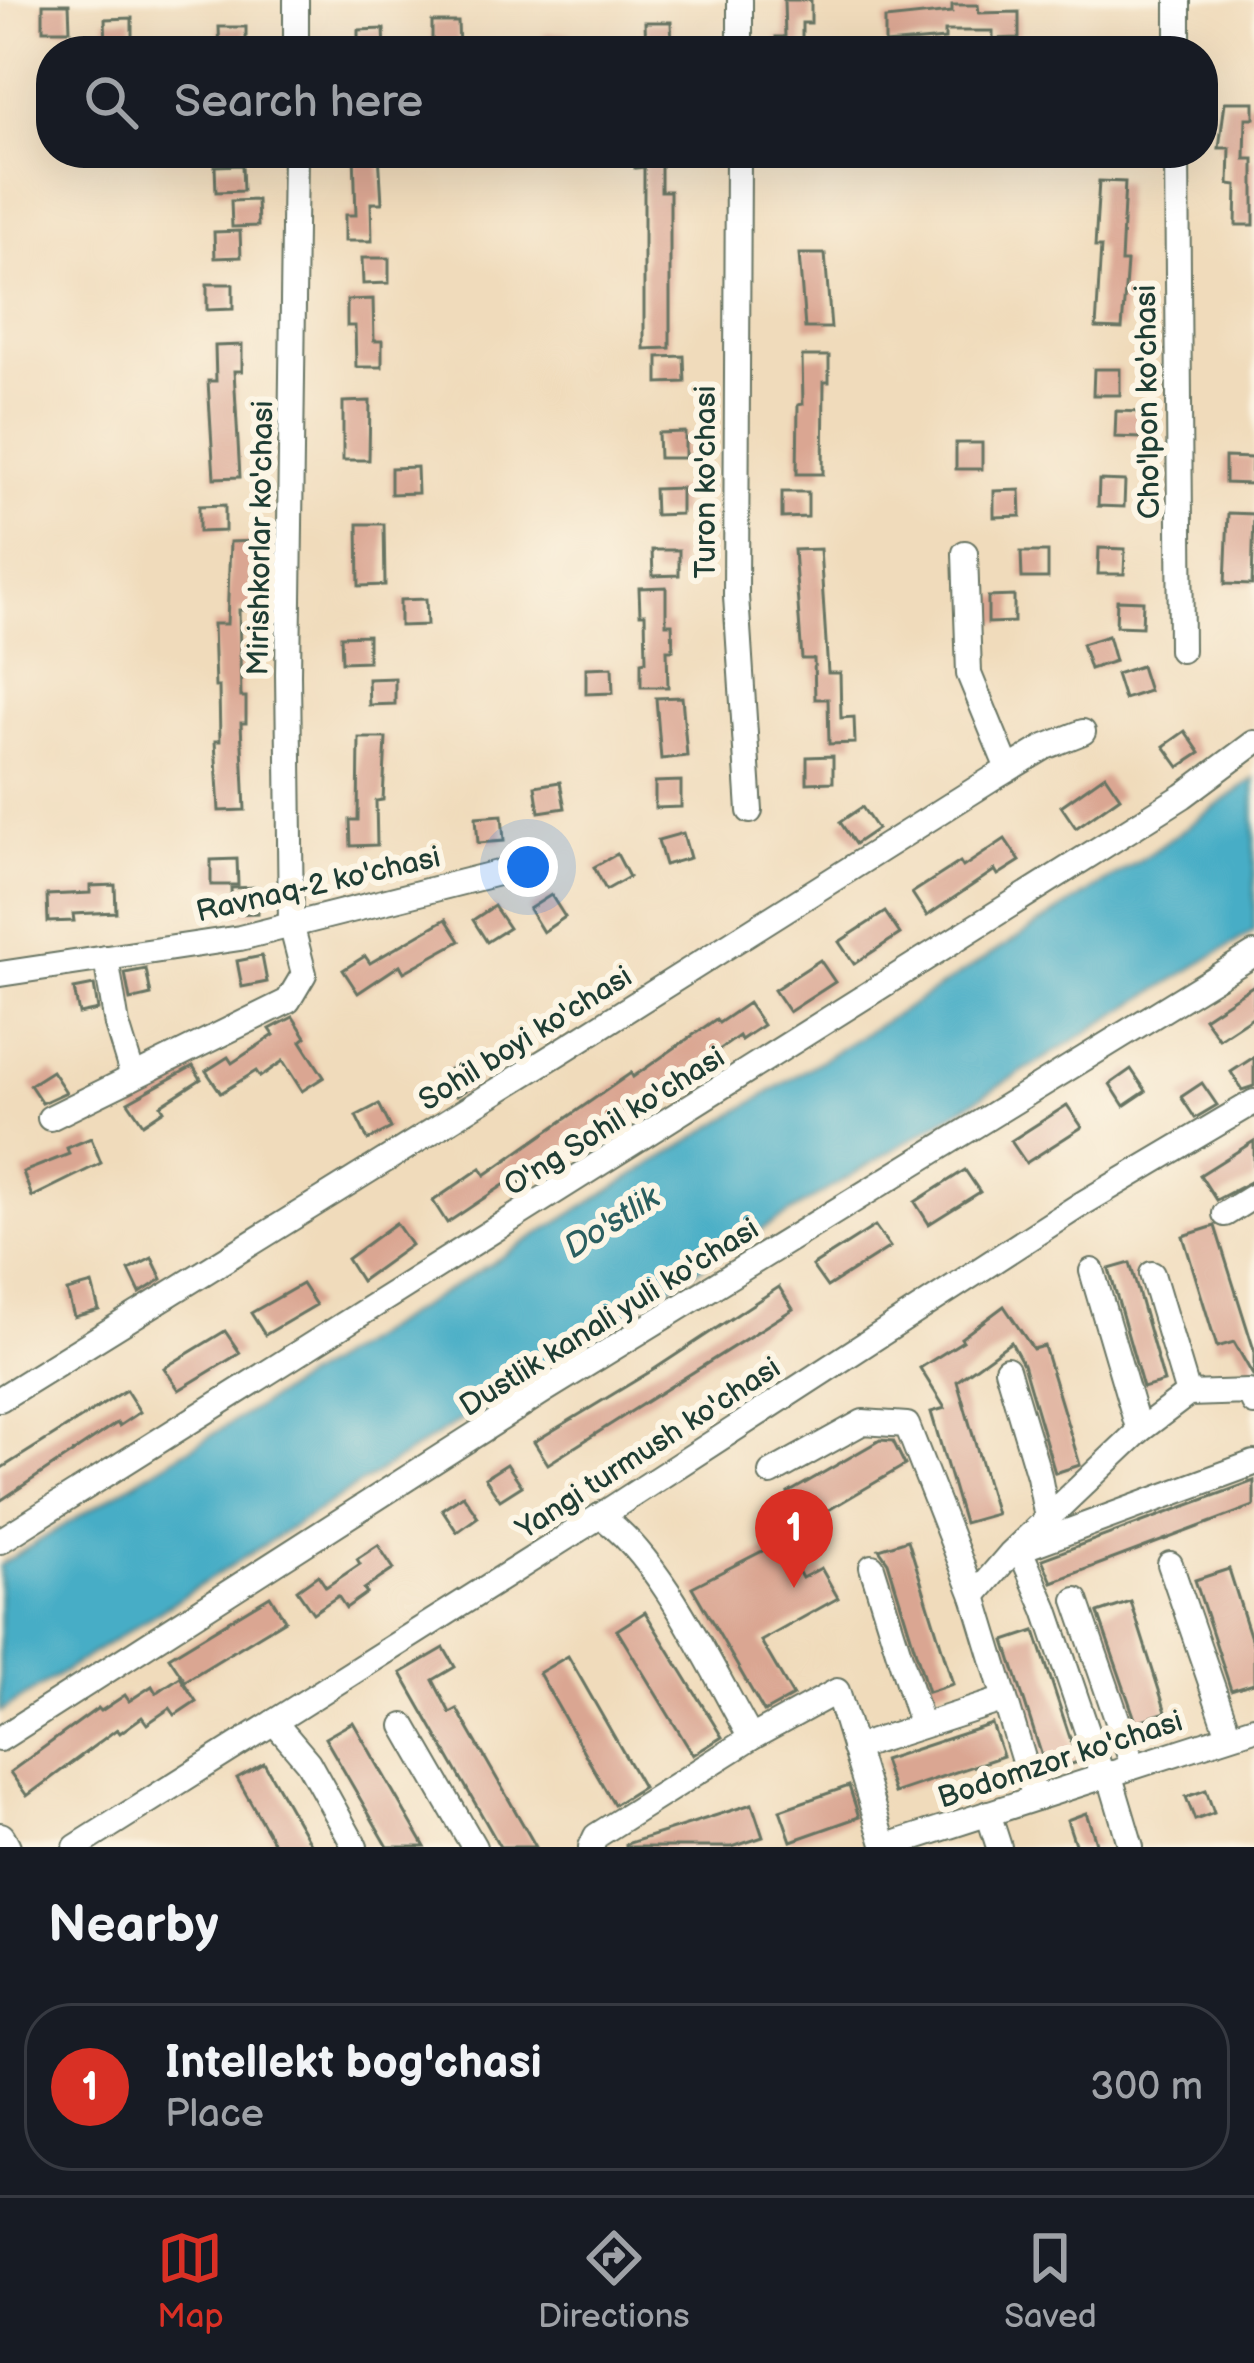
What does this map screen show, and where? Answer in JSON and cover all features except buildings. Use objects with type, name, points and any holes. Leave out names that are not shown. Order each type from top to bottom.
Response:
[{"type":"main road","points":[[0,1838],[5,1847]]},
{"type":"street","points":[[296,0],[296,36]]},
{"type":"street","points":[[740,0],[740,36]]},
{"type":"street","points":[[1178,0],[1178,36]]},
{"type":"street","name":"Mirishkorlar ko'chasi","points":[[50,1118],[289,1001],[304,974],[291,924],[288,674],[295,168]]},
{"type":"street","name":"Turon ko'chasi","points":[[738,168],[736,596],[750,811]]},
{"type":"street","name":"Cho'lpon ko'chasi","points":[[1177,168],[1180,650]]},
{"type":"street","points":[[965,553],[969,674],[1007,770]]},
{"type":"street","name":"Sohil boyi ko'chasi","points":[[0,1399],[1007,770],[1083,732]]},
{"type":"street","name":"O'ng Sohil ko'chasi","points":[[0,1541],[1184,796],[1254,743]]},
{"type":"street","name":"Ravnaq-2 ko'chasi","points":[[0,974],[240,938],[506,871]]},
{"type":"street","name":"Dustlik kanali yuli ko'chasi","points":[[0,1739],[545,1390],[1254,954]]},
{"type":"street","points":[[106,958],[117,1024],[134,1077]]},
{"type":"street","name":"Yangi turmush ko'chasi","points":[[76,1847],[1080,1205],[1254,1102]]},
{"type":"street","points":[[1225,1214],[1254,1196]]},
{"type":"street","points":[[1092,1271],[1139,1431]]},
{"type":"street","points":[[1152,1274],[1188,1394]]},
{"type":"street","points":[[1007,1369],[1047,1518]]},
{"type":"street","points":[[974,1596],[1139,1431],[1188,1394],[1249,1392],[1254,1403]]},
{"type":"street","points":[[771,1473],[863,1422],[907,1425],[974,1596],[1035,1798]]},
{"type":"street","points":[[1015,1551],[1254,1463]]},
{"type":"street","points":[[600,1516],[623,1531],[650,1565],[752,1738]]},
{"type":"street","points":[[1015,1551],[1046,1610],[1115,1771]]},
{"type":"street","points":[[1169,1564],[1242,1732]]},
{"type":"street","points":[[872,1567],[921,1724]]},
{"type":"street","points":[[1076,1600],[1131,1847]]},
{"type":"street","points":[[591,1847],[596,1836],[837,1691],[884,1847]]},
{"type":"street","points":[[854,1748],[1002,1700]]},
{"type":"street","points":[[274,1721],[308,1762],[355,1847]]},
{"type":"street","points":[[404,1726],[474,1847]]},
{"type":"street","name":"Bodomzor ko'chasi","points":[[884,1847],[1242,1732]]},
{"type":"street","points":[[988,1814],[999,1847]]},
{"type":"water","name":"Do'stlik","points":[[1254,779],[1254,931],[748,1238],[0,1712],[0,1565],[918,1001],[1154,851]]},
{"type":"place","name":"Intellekt bog'chasi","points":[[794,1588]]}]
